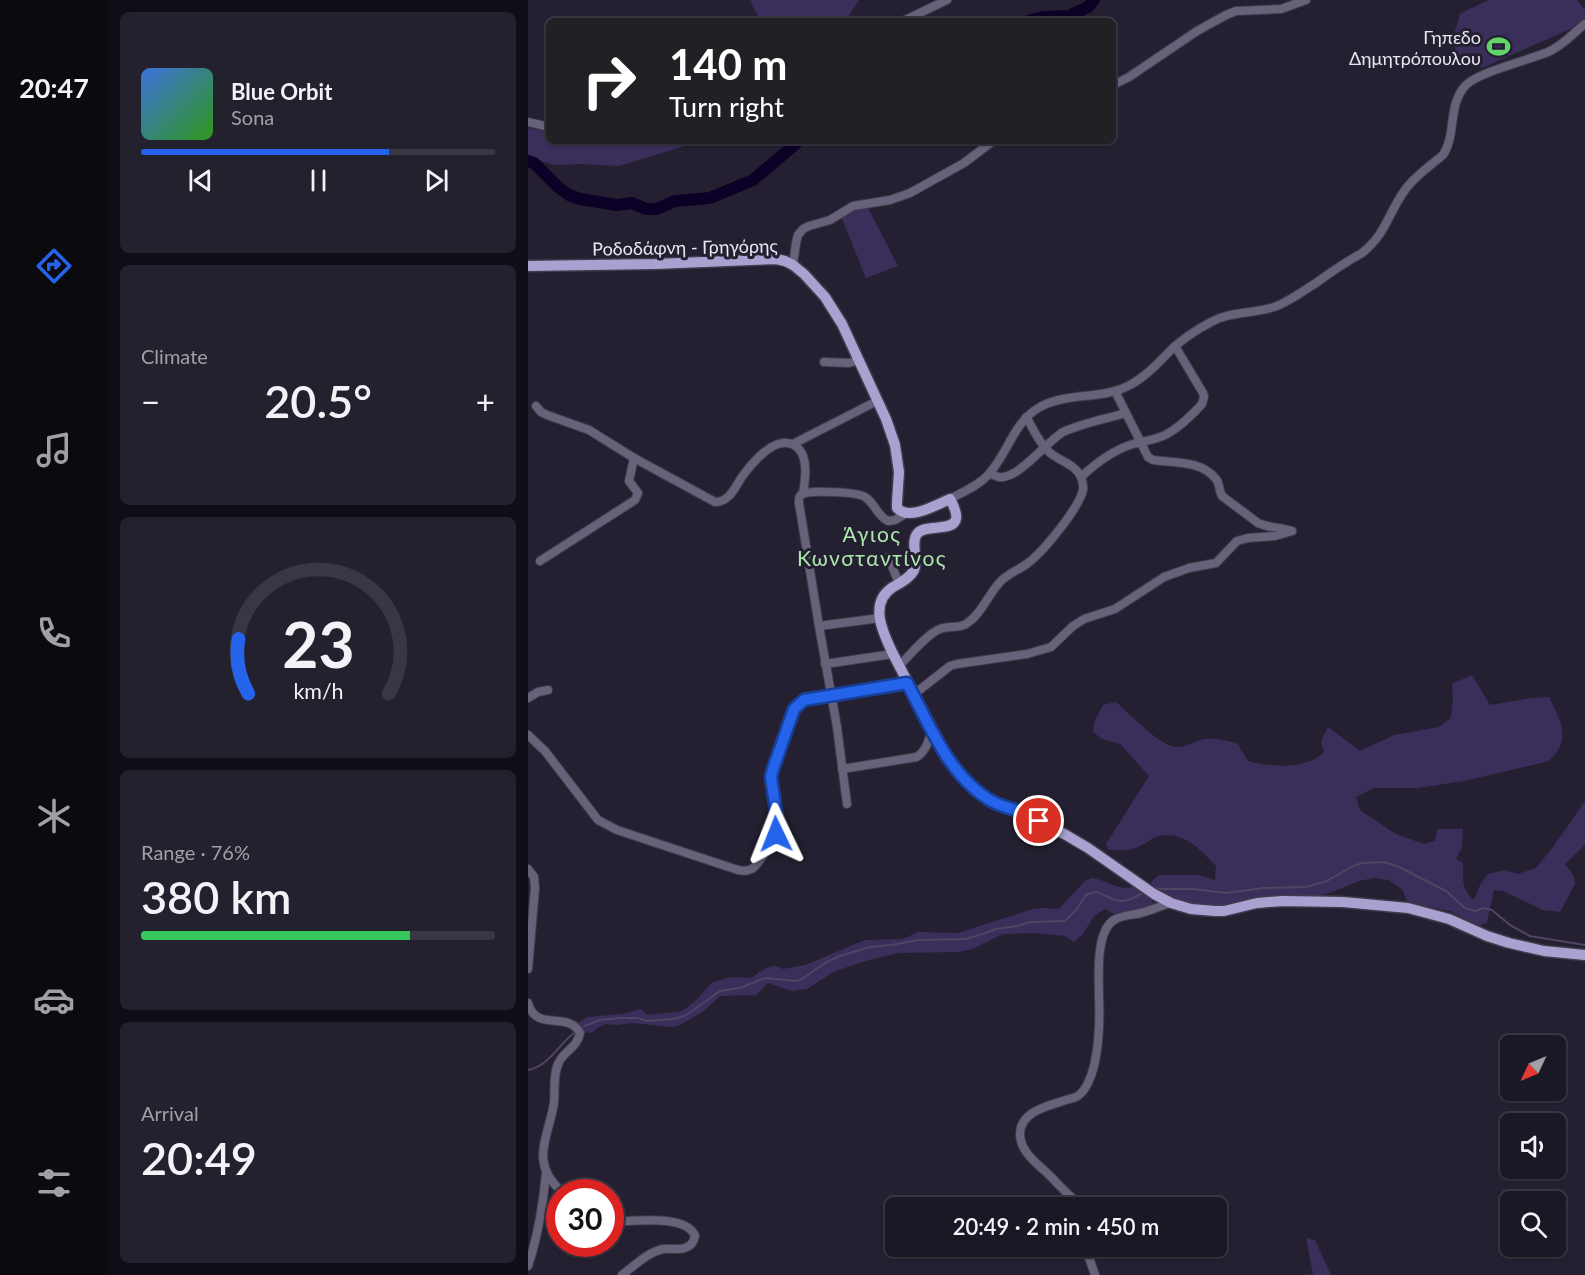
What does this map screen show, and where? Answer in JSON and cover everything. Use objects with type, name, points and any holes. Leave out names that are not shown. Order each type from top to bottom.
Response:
[{"type":"main road","name":"Ροδοδάφνη - Γρηγόρης","points":[[528,266],[776,260],[793,264],[834,309],[891,430],[899,472],[897,508],[905,514]]},
{"type":"main road","points":[[905,514],[924,510],[950,499],[956,511],[954,521],[945,527],[918,532],[915,542],[915,567],[910,575],[887,591],[880,607],[880,618],[886,640],[952,764],[979,793],[991,801],[1027,815],[1073,839],[1154,894],[1171,903],[1191,909],[1224,911],[1266,902],[1343,902],[1408,908],[1449,919],[1509,943],[1544,951],[1585,955]]},
{"type":"street","points":[[909,18],[947,0]]},
{"type":"street","points":[[1116,84],[1226,15],[1236,11],[1281,9],[1306,0]]},
{"type":"street","points":[[950,499],[976,485],[990,474],[1015,431],[1026,417],[1039,407],[1058,399],[1115,391],[1129,386],[1146,375],[1175,346],[1203,326],[1223,316],[1267,309],[1291,299],[1369,247],[1381,234],[1403,192],[1443,155],[1449,140],[1454,110],[1466,85],[1478,77],[1548,52],[1568,40],[1585,24]]},
{"type":"street","points":[[528,122],[546,126]]},
{"type":"street","points":[[793,264],[798,235],[809,226],[830,220],[853,206],[890,200],[910,192],[964,163],[989,144]]},
{"type":"street","points":[[1081,477],[1115,451],[1167,434],[1200,407],[1204,401],[1203,393],[1175,346]]},
{"type":"street","points":[[824,362],[849,363],[859,360]]},
{"type":"street","points":[[913,694],[950,666],[1027,654],[1051,647],[1084,619],[1115,609],[1164,577],[1189,568],[1216,563],[1238,541],[1275,536],[1292,531],[1258,523],[1222,496],[1218,482],[1209,473],[1193,465],[1153,460],[1148,457],[1115,391]]},
{"type":"street","points":[[536,406],[547,415],[589,430],[634,458],[707,498],[720,502],[734,491],[742,476],[774,446],[793,444],[877,401]]},
{"type":"street","points":[[990,474],[999,477],[1008,475],[1036,457],[1057,436],[1068,430],[1126,413]]},
{"type":"street","points":[[899,666],[931,634],[938,630],[958,628],[969,623],[1000,582],[1025,565],[1045,547],[1063,525],[1080,498],[1083,488],[1081,477],[1074,467],[1053,456],[1045,448],[1026,417]]},
{"type":"street","points":[[793,444],[800,450],[804,459],[803,494]]},
{"type":"street","points":[[540,561],[635,501],[638,493],[629,481],[634,458]]},
{"type":"street","points":[[847,804],[799,498],[803,494],[812,492],[859,494],[869,500],[881,517],[888,521],[905,514]]},
{"type":"street","points":[[888,557],[899,583]]},
{"type":"street","points":[[819,626],[880,618]]},
{"type":"street","points":[[825,664],[893,654]]},
{"type":"street","points":[[528,735],[545,751],[584,804],[602,823],[616,830],[738,870],[749,870],[758,862],[777,830],[771,777],[794,709],[804,700],[907,683]]},
{"type":"street","points":[[528,698],[538,692],[548,690]]},
{"type":"street","points":[[842,769],[917,757],[927,747],[932,730]]},
{"type":"street","points":[[528,869],[534,877],[535,888],[528,969]]},
{"type":"street","points":[[1070,1197],[1028,1154],[1020,1132],[1024,1121],[1030,1115],[1040,1109],[1078,1096],[1089,1082],[1097,1045],[1098,960],[1105,929],[1117,918],[1149,911],[1171,903]]},
{"type":"street","points":[[528,1003],[532,1012],[537,1016],[544,1020],[572,1023],[580,1033],[575,1045],[559,1062],[556,1075],[553,1108],[544,1139],[543,1158],[550,1179]]},
{"type":"street","points":[[528,1266],[535,1245],[546,1172]]},
{"type":"street","points":[[622,1275],[653,1252],[688,1247],[695,1236],[692,1229],[677,1223],[643,1220],[624,1221]]},
{"type":"street","points":[[1089,1257],[1095,1275]]},
{"type":"shaded area","points":[[750,0],[859,0],[847,18],[759,18]]},
{"type":"shaded area","name":"Γηπεδο Δημητρόπουλου","points":[[1489,0],[1577,0],[1585,10],[1585,18],[1570,29],[1482,68],[1455,52],[1454,35],[1461,13]]},
{"type":"shaded area","points":[[528,128],[546,131],[546,144],[691,144],[619,166],[554,165],[528,156]]},
{"type":"shaded area","points":[[867,206],[898,266],[866,278],[841,216]]},
{"type":"shaded area","points":[[1472,675],[1490,705],[1549,697],[1562,730],[1562,738],[1556,753],[1549,761],[1464,781],[1418,788],[1374,788],[1356,797],[1360,810],[1396,834],[1424,844],[1435,841],[1437,829],[1463,829],[1462,847],[1456,859],[1463,863],[1465,888],[1474,900],[1480,885],[1488,874],[1505,870],[1518,874],[1536,868],[1585,801],[1585,845],[1565,864],[1574,876],[1575,884],[1560,912],[1543,910],[1503,891],[1494,890],[1487,922],[1479,926],[1450,911],[1417,905],[1406,900],[1403,890],[1388,880],[1374,878],[1359,881],[1315,898],[1218,907],[1200,906],[1180,902],[1162,894],[1151,882],[1159,875],[1198,875],[1215,880],[1216,866],[1190,842],[1165,835],[1131,849],[1122,851],[1108,849],[1106,844],[1149,776],[1120,744],[1102,739],[1093,732],[1095,720],[1103,705],[1116,702],[1154,736],[1170,746],[1181,747],[1208,739],[1220,740],[1237,743],[1248,761],[1288,766],[1308,762],[1324,752],[1321,741],[1328,727],[1360,751],[1394,735],[1439,727],[1451,718],[1452,684]]},
{"type":"shaded area","points":[[1092,878],[1123,888],[1135,886],[1149,895],[1153,903],[1151,907],[1117,916],[1105,909],[1094,916],[1083,934],[1074,942],[1065,936],[1035,933],[1003,934],[973,949],[958,952],[899,953],[869,960],[835,971],[807,989],[792,991],[768,983],[756,995],[720,996],[704,1011],[672,1027],[632,1023],[606,1024],[592,1033],[583,1032],[578,1023],[587,1017],[622,1014],[641,1009],[647,1015],[682,1011],[713,982],[731,977],[752,978],[774,965],[783,969],[805,965],[865,940],[903,939],[918,932],[958,933],[1033,909],[1059,909],[1085,881]]},
{"type":"shaded area","points":[[1306,1238],[1315,1240],[1331,1275],[1306,1275],[1313,1274]]},
{"type":"waterway","points":[[1039,18],[1069,16],[1088,7],[1094,0]]},
{"type":"waterway","points":[[528,161],[534,163],[569,195],[617,205],[632,203],[646,209],[657,209],[675,201],[710,198],[753,180],[795,144]]},
{"type":"waterway","points":[[1156,889],[1194,889],[1226,893],[1264,888],[1306,887],[1327,881],[1353,866],[1384,862],[1397,866],[1446,891],[1465,908],[1475,911],[1484,908],[1492,910],[1510,925],[1530,936],[1585,945]]},
{"type":"waterway","points":[[584,1026],[600,1020],[620,1018],[638,1018],[647,1021],[673,1019],[685,1016],[720,991],[740,988],[765,978],[796,981],[840,956],[870,947],[918,940],[965,939],[996,929],[1030,922],[1065,921],[1086,895],[1091,893],[1097,892],[1123,901],[1143,893]]},
{"type":"waterway","points":[[528,1070],[548,1060],[574,1033]]},
{"type":"place","name":"Γηπεδο Δημητρόπουλου","points":[[1499,47]]},
{"type":"district","name":"Άγιος Κωνσταντίνος","points":[[872,545]]},
{"type":"route","points":[[776,834],[778,825],[771,777],[797,705],[804,700],[907,683],[942,748],[961,775],[979,793],[991,801],[1039,821]]}]
